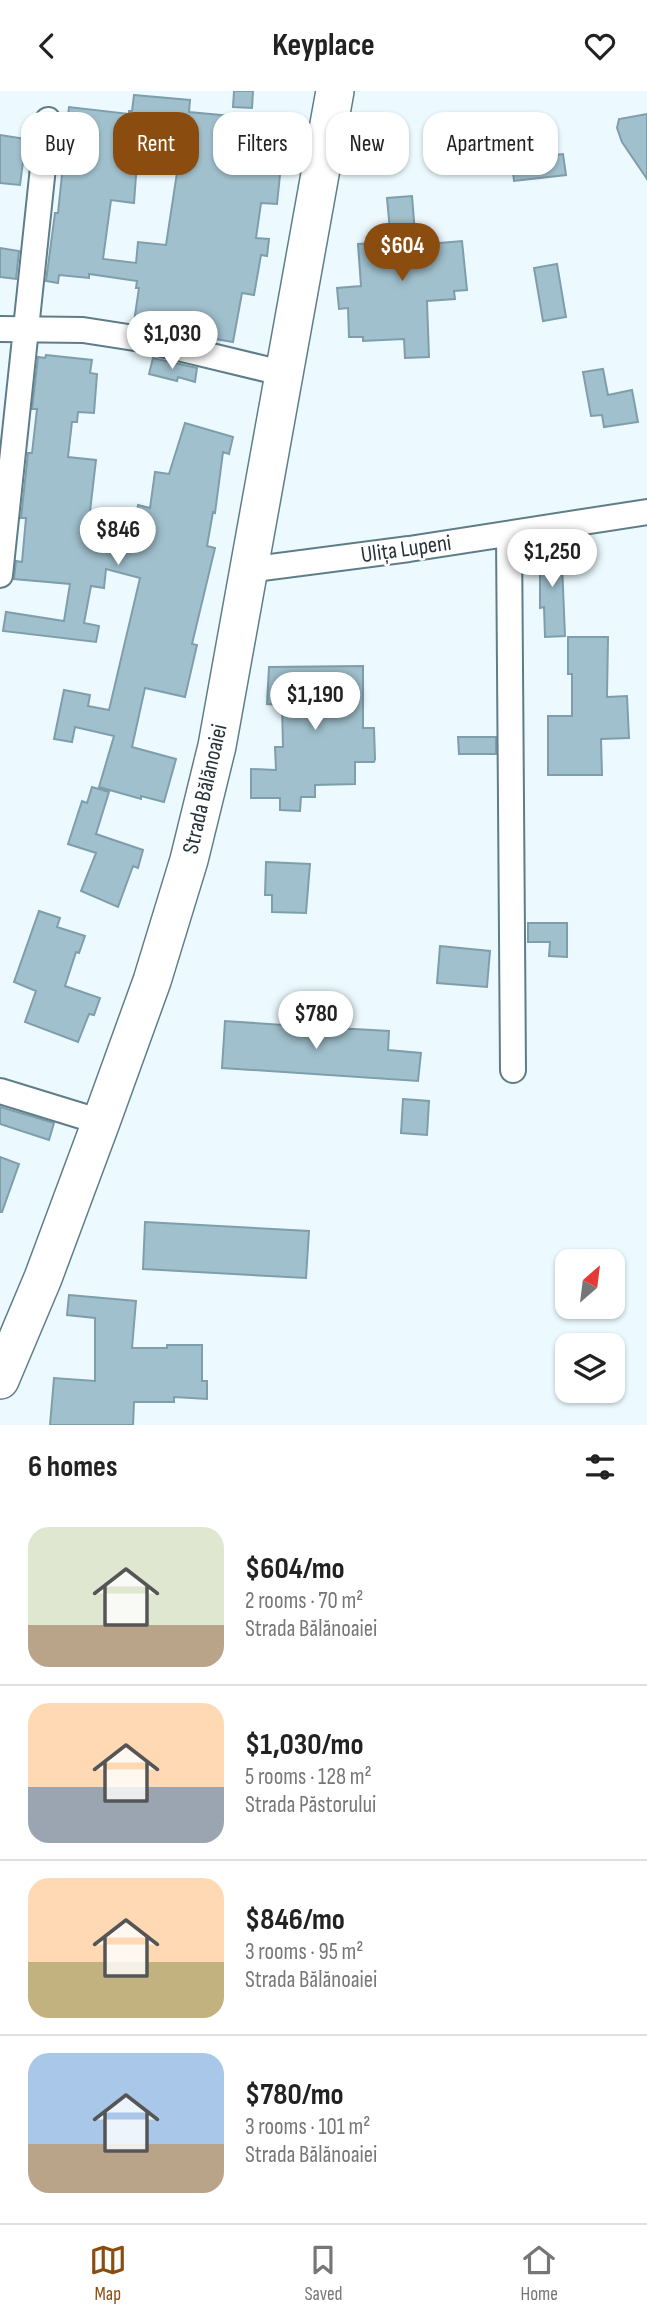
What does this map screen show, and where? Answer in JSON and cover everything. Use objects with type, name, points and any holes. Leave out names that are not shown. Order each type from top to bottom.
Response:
[{"type":"main road","name":"Strada Bălănoaiei","points":[[0,1380],[43,1278],[101,1122],[152,981],[190,860],[217,746],[335,91]]},
{"type":"street","points":[[0,575],[42,175]]},
{"type":"street","points":[[0,329],[83,331],[141,339],[286,374]]},
{"type":"street","name":"Ulița Lupeni","points":[[248,570],[647,512]]},
{"type":"street","points":[[509,534],[513,1070]]},
{"type":"street","points":[[0,1091],[101,1122]]},
{"type":"building","points":[[234,91],[253,91],[252,108],[233,107]]},
{"type":"building","points":[[134,95],[190,100],[189,112],[129,111],[132,111]]},
{"type":"building","points":[[69,107],[113,112],[113,175],[136,175],[134,203],[111,200],[103,259],[136,263],[138,242],[166,245],[177,175],[199,175],[199,113],[213,114],[213,175],[280,175],[277,204],[261,203],[256,238],[269,239],[267,256],[261,255],[254,295],[242,293],[233,342],[181,333],[182,328],[134,322],[139,288],[136,288],[137,281],[89,274],[89,278],[59,275],[58,283],[46,281],[62,175],[99,175],[99,112],[68,112]]},
{"type":"building","points":[[647,114],[647,179],[622,142],[617,128],[619,119]]},
{"type":"building","points":[[0,135],[21,138],[20,185],[0,183]]},
{"type":"building","points":[[558,154],[563,154],[566,175],[514,181],[513,175],[558,175]]},
{"type":"building","points":[[412,196],[416,245],[462,241],[467,290],[454,291],[455,299],[427,301],[429,357],[405,358],[404,339],[363,341],[363,337],[349,337],[348,308],[339,309],[337,288],[361,286],[358,244],[391,242],[387,198]]},
{"type":"building","points":[[0,248],[19,251],[16,279],[0,277]]},
{"type":"building","points":[[557,264],[566,317],[543,321],[534,268]]},
{"type":"building","points":[[46,355],[92,360],[90,373],[97,374],[94,413],[78,412],[77,422],[72,422],[68,457],[96,460],[89,520],[134,527],[138,505],[150,508],[155,472],[169,474],[185,423],[233,437],[229,454],[223,452],[215,513],[213,512],[207,546],[215,548],[192,644],[197,645],[185,697],[145,688],[132,747],[176,759],[164,802],[141,796],[141,799],[99,787],[114,736],[75,727],[72,742],[54,739],[64,690],[90,695],[88,706],[109,710],[140,578],[106,569],[104,588],[91,586],[84,623],[99,626],[96,642],[3,631],[6,612],[64,621],[70,584],[14,579],[16,561],[22,562],[26,518],[21,518],[28,453],[32,453],[37,409],[32,409],[38,357],[45,358]]},
{"type":"building","points":[[153,358],[197,368],[195,382],[149,374]]},
{"type":"building","points":[[603,369],[608,395],[632,390],[638,422],[604,427],[602,415],[591,416],[583,372]]},
{"type":"building","points":[[561,540],[565,636],[545,637],[544,607],[540,608],[540,559],[544,559],[543,543]]},
{"type":"building","points":[[568,637],[608,637],[607,697],[627,696],[629,738],[601,739],[602,775],[548,775],[548,716],[572,716],[572,674],[568,674]]},
{"type":"building","points":[[363,666],[363,728],[374,728],[374,762],[355,762],[355,784],[315,785],[315,797],[301,797],[300,811],[280,810],[280,798],[251,798],[251,769],[276,770],[275,747],[283,747],[282,705],[267,704],[269,667]]},
{"type":"building","points":[[458,737],[496,737],[496,754],[459,754]]},
{"type":"building","points":[[92,787],[109,792],[96,834],[143,850],[138,868],[133,866],[118,907],[81,891],[96,853],[68,844],[82,801],[87,803]]},
{"type":"building","points":[[266,862],[310,864],[306,913],[272,912],[272,895],[265,895]]},
{"type":"building","points":[[39,911],[60,918],[57,927],[85,936],[79,953],[76,952],[65,986],[100,998],[94,1015],[89,1014],[78,1042],[25,1022],[36,991],[14,982]]},
{"type":"building","points":[[528,923],[567,923],[567,957],[549,956],[550,942],[528,942]]},
{"type":"building","points":[[440,946],[490,951],[487,987],[437,983]]},
{"type":"building","points":[[298,1016],[318,1017],[318,1027],[389,1031],[388,1050],[421,1053],[418,1081],[222,1068],[225,1021],[298,1026]]},
{"type":"building","points":[[403,1099],[429,1101],[427,1135],[401,1133]]},
{"type":"building","points":[[0,1107],[54,1123],[49,1140],[0,1124]]},
{"type":"building","points":[[0,1157],[19,1164],[2,1212],[0,1212]]},
{"type":"building","points":[[145,1222],[309,1231],[306,1278],[143,1269]]},
{"type":"building","points":[[69,1295],[136,1301],[132,1348],[202,1345],[202,1381],[207,1381],[207,1399],[174,1397],[174,1402],[134,1402],[133,1425],[50,1425],[54,1378],[95,1381],[95,1318],[67,1315]]}]
